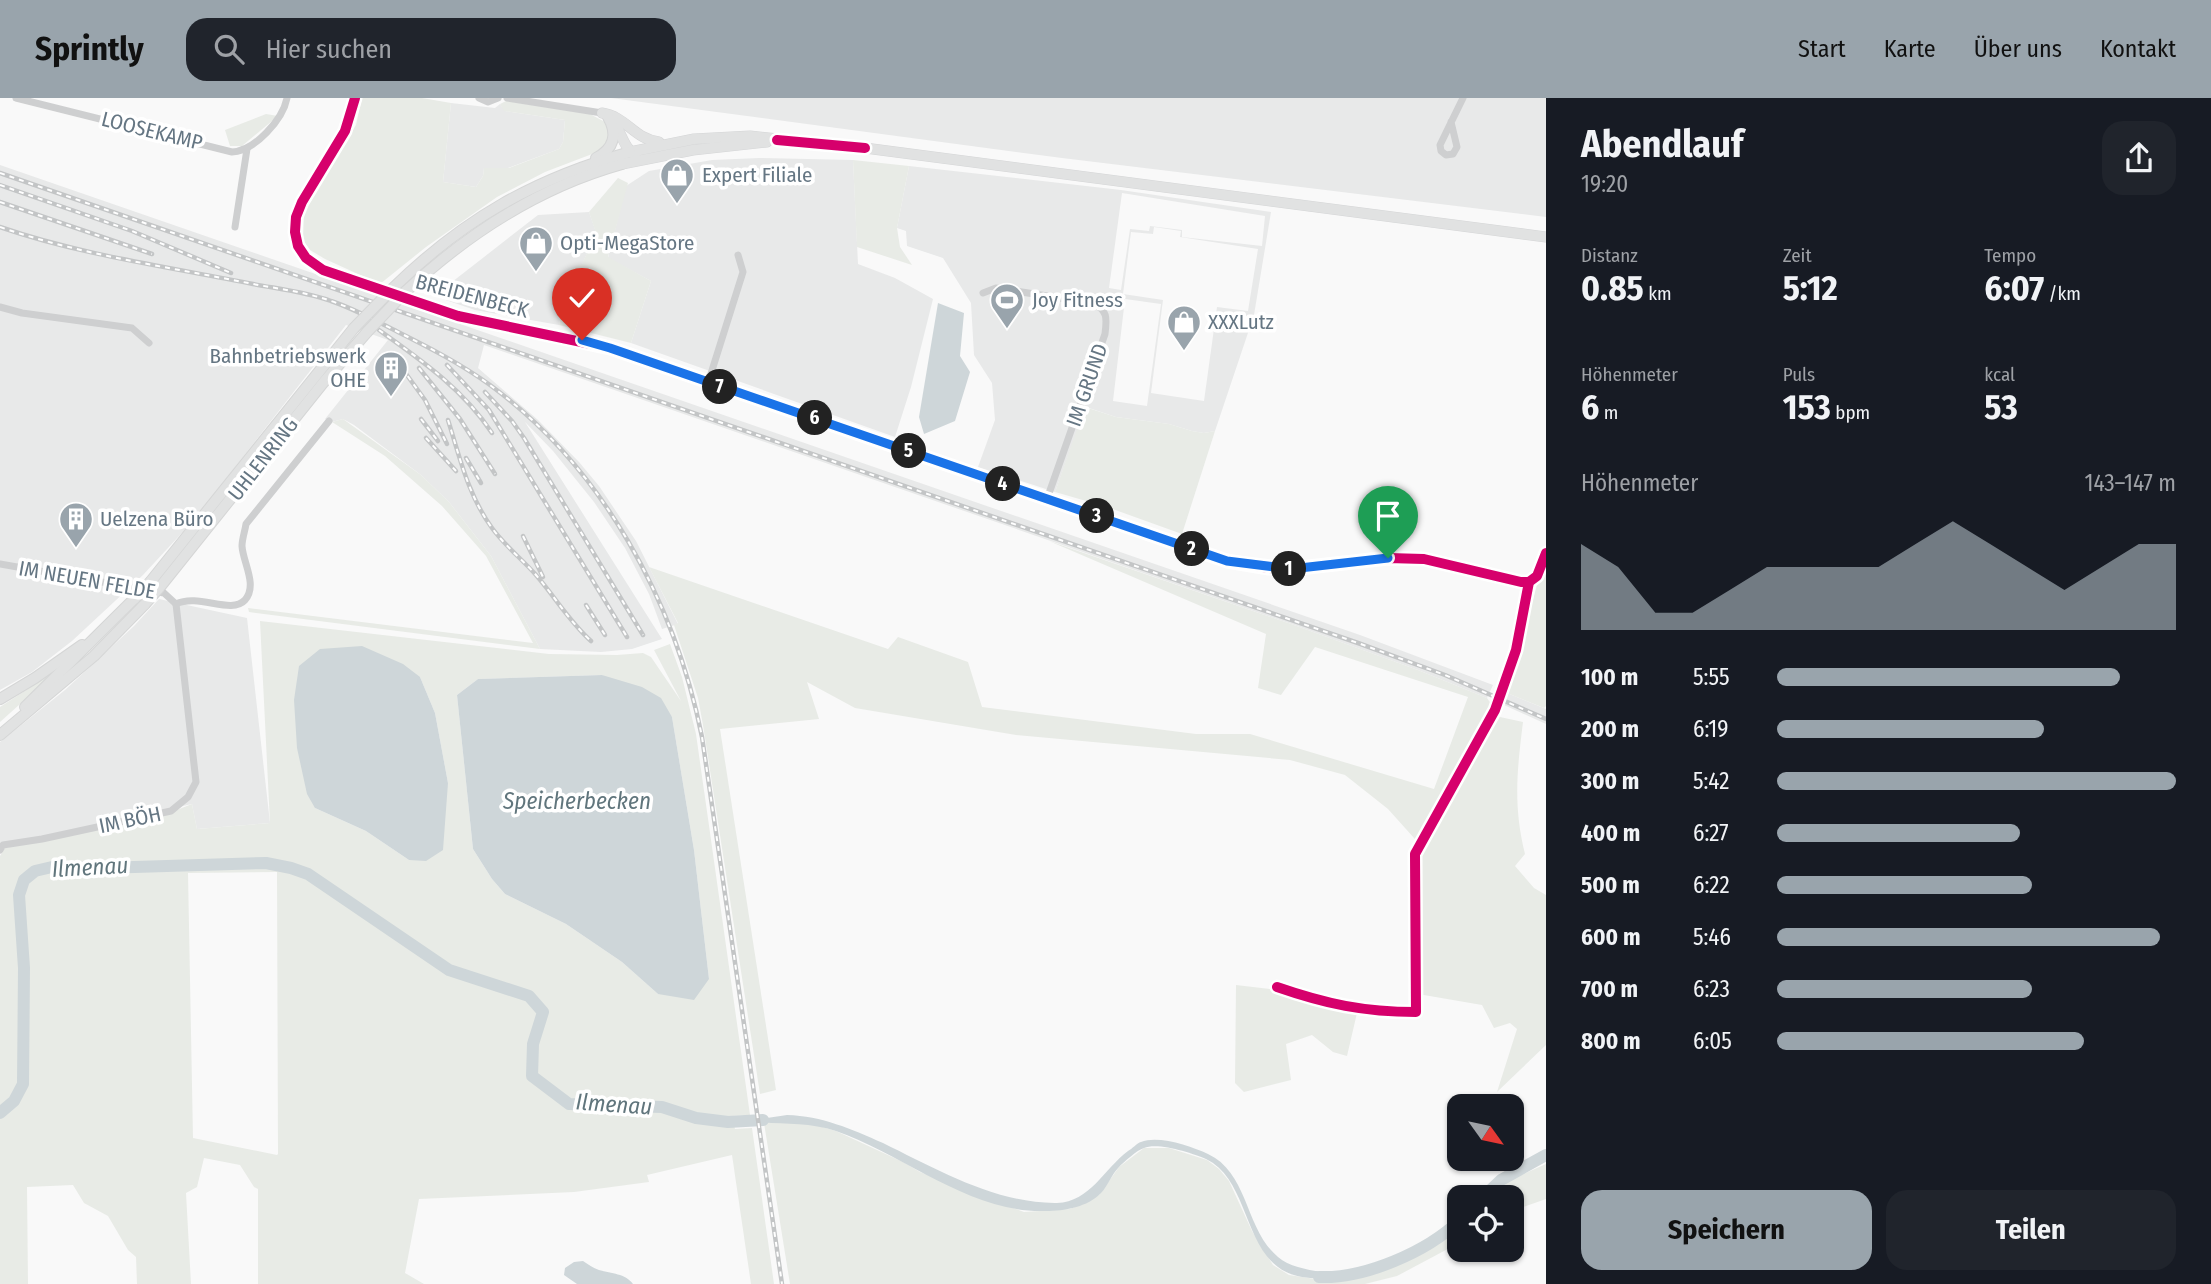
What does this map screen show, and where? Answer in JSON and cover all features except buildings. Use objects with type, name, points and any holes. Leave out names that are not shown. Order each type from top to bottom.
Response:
[{"type":"highway","points":[[548,179],[606,152],[614,136],[605,115]]},
{"type":"highway","points":[[548,179],[630,152]]},
{"type":"highway","name":"UHLENRING","points":[[156,584],[323,383],[405,292],[462,244],[509,213],[564,185],[622,164]]},
{"type":"highway","name":"UHLENRING","points":[[156,584],[354,328],[393,288],[469,224],[548,179]]},
{"type":"highway","points":[[0,733],[78,671],[156,584]]},
{"type":"highway","points":[[0,699],[68,654],[140,601]]},
{"type":"highway","points":[[0,733],[122,612]]},
{"type":"main road","points":[[605,115],[618,117],[644,139],[668,143]]},
{"type":"main road","points":[[605,115],[620,131],[630,152],[645,159]]},
{"type":"main road","points":[[622,164],[630,152],[631,138],[627,125]]},
{"type":"main road","points":[[630,152],[668,143],[729,136],[778,140],[920,155],[1546,237]]},
{"type":"main road","points":[[622,164],[693,150],[778,140]]},
{"type":"street","name":"LOOSEKAMP","points":[[16,98],[232,152],[247,149]]},
{"type":"street","points":[[235,227],[247,149],[276,123],[288,98]]},
{"type":"street","name":"BREIDENBECK","points":[[355,98],[345,131],[302,202],[296,217],[298,246],[306,258],[317,267],[458,316],[610,348],[1227,561],[1249,566],[1291,569],[1388,558],[1424,559],[1529,582]]},
{"type":"street","points":[[479,98],[488,102],[498,98]]},
{"type":"street","points":[[507,98],[605,115]]},
{"type":"street","points":[[1451,122],[1463,98]]},
{"type":"street","points":[[708,383],[743,272],[738,255]]},
{"type":"street","name":"IM GRUND","points":[[983,293],[996,288],[1092,303],[1103,309],[1107,317],[1105,334],[1047,499]]},
{"type":"street","points":[[0,307],[23,313],[132,328],[149,343]]},
{"type":"street","points":[[174,602],[194,598],[230,606],[245,600],[250,590],[242,545],[246,524],[329,421]]},
{"type":"street","points":[[1277,987],[1337,1006],[1382,1012],[1416,1012],[1415,854],[1495,709],[1516,650],[1529,582],[1536,576],[1546,553]]},
{"type":"street","name":"IM NEUEN FELDE","points":[[0,564],[164,593],[174,602]]},
{"type":"street","name":"IM BÖH","points":[[0,850],[3,845],[171,811],[188,797],[196,782],[174,602]]},
{"type":"shaded area","points":[[362,98],[422,98],[451,103],[443,182],[476,187],[483,176],[484,168],[509,168],[559,149],[563,142],[565,120],[504,111],[500,104],[506,101],[590,114],[605,122],[609,128],[608,140],[600,151],[545,172],[497,197],[426,247],[380,284],[325,259],[310,250],[303,240],[304,212],[356,125]]},
{"type":"shaded area","points":[[611,98],[1546,98],[1546,217],[1062,158]]},
{"type":"shaded area","points":[[451,103],[495,108],[500,104],[505,111],[565,120],[563,142],[559,149],[508,168],[484,168],[483,176],[476,187],[443,182]]},
{"type":"shaded area","points":[[266,114],[278,116],[242,146],[230,146],[225,130]]},
{"type":"shaded area","points":[[712,160],[853,160],[858,264],[895,278],[933,299],[911,387],[895,437],[631,343],[651,281],[608,258],[626,186],[649,171]]},
{"type":"shaded area","points":[[853,160],[909,166],[897,228],[900,247],[912,265],[857,247]]},
{"type":"shaded area","points":[[0,165],[1360,635],[1493,685],[1487,698],[1294,625],[484,345],[478,368],[538,420],[599,486],[636,541],[678,624],[662,629],[649,594],[625,548],[594,502],[553,451],[525,422],[662,639],[632,649],[601,652],[540,649],[491,556],[449,502],[421,475],[354,425],[343,419],[332,422],[325,419],[388,340],[346,325],[192,522],[143,575],[72,641],[32,672],[0,690]]},
{"type":"shaded area","points":[[909,166],[1121,190],[1271,212],[1254,315],[1215,431],[1204,433],[1169,424],[1116,417],[1086,407],[1055,492],[978,467],[995,420],[992,383],[974,355],[971,303],[943,258],[907,246],[906,231],[897,228]],"holes":[[[1122,193],[1265,216],[1262,246],[1182,237],[1182,230],[1150,226],[1149,231],[1130,229],[1121,290],[1109,288]],[[1154,227],[1181,231],[1180,237],[1258,249],[1248,311],[1217,307],[1204,401],[1151,393],[1163,300],[1123,294],[1131,232],[1153,234]],[[1125,299],[1161,304],[1147,406],[1113,401]]]},
{"type":"shaded area","points":[[618,178],[628,183],[608,257],[651,281],[631,343],[559,325],[569,270],[582,264],[596,233],[589,212]]},
{"type":"shaded area","points":[[589,212],[596,232],[582,265],[569,270],[559,325],[475,310],[434,296],[538,215]]},
{"type":"shaded area","points":[[1085,407],[1116,417],[1169,424],[1204,433],[1215,431],[1182,534],[1055,492]]},
{"type":"shaded area","points":[[343,419],[421,475],[449,502],[491,556],[540,649],[249,612],[248,608],[533,643],[486,556],[442,506],[385,456],[332,422]]},
{"type":"shaded area","points":[[1049,541],[1418,670],[1487,698],[1500,717],[1523,722],[1517,788],[1525,854],[1515,866],[1534,888],[1546,895],[1546,1045],[1497,1092],[1517,1029],[1510,1023],[1494,1028],[1482,1005],[1418,994],[1418,856],[1423,848],[1388,809],[1345,775],[1290,760],[1016,735],[855,708],[807,682],[819,719],[720,729],[776,1090],[760,1094],[698,698],[674,625],[678,623],[649,567],[888,649],[898,637],[968,662],[982,707],[1196,734],[1250,734],[1434,789],[1468,697],[1315,647],[1281,695],[1258,688],[1266,634]]},
{"type":"shaded area","points":[[1546,565],[1544,708],[1507,693],[1537,585]]},
{"type":"shaded area","points":[[159,599],[247,618],[270,823],[197,829],[192,804],[41,837],[0,843],[0,742],[65,690]]},
{"type":"shaded area","points":[[260,621],[549,654],[643,653],[651,657],[681,701],[654,650],[670,644],[682,677],[696,734],[750,1115],[732,1116],[735,1129],[752,1128],[774,1284],[751,1284],[732,1155],[647,1175],[649,1182],[574,1192],[419,1199],[405,1273],[424,1284],[258,1284],[258,1189],[240,1165],[204,1158],[197,1187],[186,1193],[191,1284],[137,1284],[136,1257],[128,1250],[108,1216],[84,1203],[73,1185],[27,1187],[28,1284],[0,1284],[0,856],[5,848],[164,815],[192,804],[197,829],[270,823]],"holes":[[[602,675],[672,717],[694,850],[709,979],[658,994],[622,962],[566,924],[505,894],[492,879],[473,849],[457,695],[478,679]],[[420,677],[435,713],[448,783],[409,860],[366,831],[315,808]],[[277,872],[277,1155],[193,1138],[188,873]]]},
{"type":"shaded area","points":[[59,669],[0,722],[0,707]]},
{"type":"shaded area","points":[[1507,693],[1546,709],[1546,724],[1504,705]]},
{"type":"shaded area","points":[[1236,985],[1278,990],[1357,1013],[1347,1056],[1333,1052],[1312,1035],[1286,1044],[1291,1080],[1244,1092],[1235,1083]]},
{"type":"shaded area","points":[[764,1123],[809,1123],[836,1131],[920,1172],[1024,1212],[1070,1209],[1082,1204],[1099,1195],[1119,1167],[1144,1148],[1169,1148],[1207,1160],[1219,1169],[1229,1181],[1252,1231],[1273,1265],[1289,1275],[1322,1280],[1373,1274],[1447,1238],[1447,1249],[1397,1276],[1365,1284],[790,1284]]},
{"type":"shaded area","points":[[1546,1164],[1546,1199],[1524,1207],[1524,1185],[1505,1185]]},
{"type":"water","points":[[938,303],[964,313],[960,356],[970,372],[955,421],[924,434],[919,417]]},
{"type":"water","name":"Speicherbecken","points":[[362,646],[403,664],[420,677],[435,713],[448,783],[443,850],[426,861],[409,860],[366,831],[315,808],[307,794],[297,748],[294,700],[299,666],[320,649]]},
{"type":"water","name":"Speicherbecken","points":[[602,675],[642,687],[661,698],[672,717],[694,850],[709,979],[694,1000],[658,994],[622,962],[566,924],[505,894],[473,849],[457,695],[478,679]]},
{"type":"water","points":[[787,1115],[836,1124],[967,1183],[1012,1198],[1034,1202],[1057,1203],[1079,1197],[1119,1158],[1141,1142],[1156,1140],[1184,1145],[1208,1154],[1232,1174],[1259,1232],[1267,1246],[1278,1257],[1299,1267],[1339,1275],[1312,1278],[1282,1270],[1268,1258],[1257,1241],[1233,1186],[1221,1170],[1206,1159],[1184,1151],[1158,1146],[1141,1149],[1119,1167],[1096,1198],[1083,1205],[1053,1211],[1018,1209],[965,1193],[862,1141],[836,1131],[803,1124],[747,1121]]},
{"type":"water","points":[[583,1261],[599,1270],[622,1276],[633,1284],[577,1284],[564,1275],[565,1268],[574,1262]]},
{"type":"waterway","name":"Ilmenau","points":[[0,1113],[14,1101],[23,1084],[24,968],[19,895],[24,880],[35,871],[52,867],[266,863],[308,874],[449,970],[529,996],[543,1012],[533,1044],[532,1076],[569,1104],[662,1107],[696,1118],[728,1122],[763,1120]]},
{"type":"waterway","name":"Ilmenau","points":[[1496,1185],[1546,1155]]},
{"type":"waterway","name":"Ilmenau","points":[[1319,1277],[1375,1268],[1413,1253],[1447,1231]]},
{"type":"railway","points":[[0,173],[1358,643],[1445,675],[1546,719]]},
{"type":"railway","points":[[0,185],[132,231],[231,273]]},
{"type":"railway","points":[[0,202],[152,254]]},
{"type":"railway","points":[[0,227],[93,253],[312,295],[357,311],[445,357],[490,385],[530,418],[567,456],[600,497],[653,588],[690,687],[702,737],[782,1284]]},
{"type":"railway","points":[[379,330],[455,389],[492,433]]},
{"type":"railway","points":[[396,360],[425,400],[447,444]]},
{"type":"railway","points":[[447,365],[489,410],[627,637]]},
{"type":"railway","points":[[419,368],[460,419],[495,474]]},
{"type":"railway","points":[[485,392],[524,438],[643,635]]},
{"type":"railway","points":[[421,419],[438,441]]},
{"type":"railway","points":[[448,420],[466,476],[484,515],[497,535],[536,575],[591,641]]},
{"type":"railway","points":[[426,438],[456,471]]},
{"type":"railway","points":[[466,458],[481,483]]},
{"type":"railway","points":[[523,536],[543,577]]},
{"type":"railway","points":[[586,605],[605,635]]},
{"type":"cycle path","points":[[355,98],[345,131],[302,202],[296,217],[298,246],[306,258],[323,270],[458,316],[610,348],[1227,561],[1291,569],[1388,558],[1424,559],[1529,582]]},
{"type":"cycle path","points":[[777,140],[865,148]]},
{"type":"cycle path","points":[[1277,987],[1345,1006],[1416,1012],[1415,854],[1495,710],[1516,650],[1529,582],[1537,576],[1546,553]]},
{"type":"place","name":"Expert Filiale","points":[[677,205]]},
{"type":"place","name":"Opti-MegaStore","points":[[536,273]]},
{"type":"place","name":"Joy Fitness","points":[[1007,330]]},
{"type":"place","name":"XXXLutz","points":[[1184,352]]},
{"type":"place","name":"Bahnbetriebswerk OHE","points":[[391,398]]},
{"type":"place","name":"Uelzena Büro","points":[[76,549]]},
{"type":"route","points":[[582,340],[1227,561],[1249,566],[1291,569],[1319,568],[1388,558]]}]
